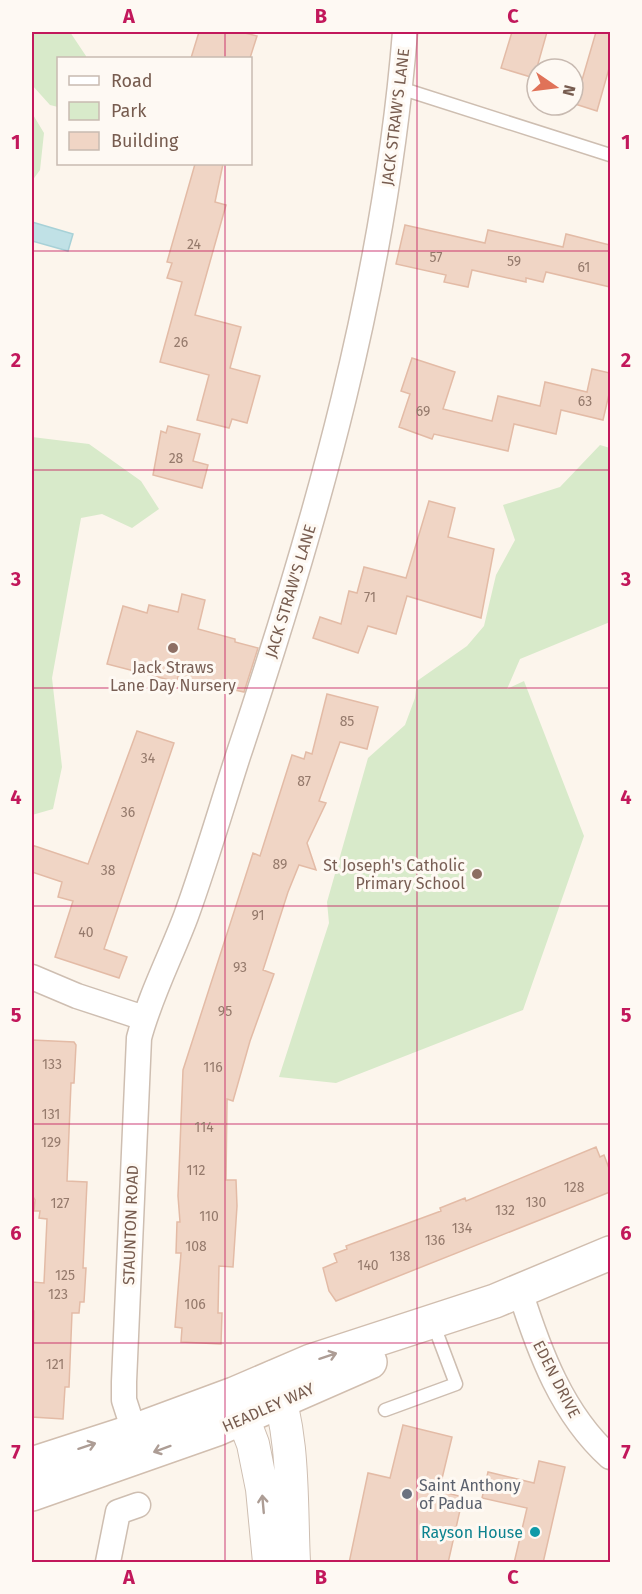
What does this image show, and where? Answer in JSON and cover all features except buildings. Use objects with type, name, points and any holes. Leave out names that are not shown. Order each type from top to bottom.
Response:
[{"type":"main road","name":"HEADLEY WAY","points":[[32,1464],[134,1431],[239,1405],[278,1389],[310,1361],[435,1328],[610,1253]]},
{"type":"main road","name":"HEADLEY WAY","points":[[32,1494],[217,1429],[239,1405]]},
{"type":"street","name":"JACK STRAW'S LANE","points":[[144,1018],[191,903],[286,613],[334,446],[366,307],[400,88],[405,32]]},
{"type":"street","points":[[32,976],[77,996],[144,1018]]},
{"type":"street","name":"STAUNTON ROAD","points":[[134,1431],[124,1400],[124,1382],[137,1067],[144,1018]]},
{"type":"street","name":"EDEN DRIVE","points":[[508,1296],[532,1329],[551,1375],[588,1435],[610,1457]]},
{"type":"street","points":[[278,1389],[288,1449],[294,1563]]},
{"type":"street","points":[[239,1405],[253,1444],[259,1474],[269,1563]]},
{"type":"street","points":[[108,1563],[118,1512],[138,1505]]},
{"type":"lane","points":[[400,88],[610,155]]},
{"type":"lane","points":[[386,1410],[456,1384],[435,1328]]},
{"type":"green space","points":[[32,32],[70,32],[86,57],[57,57],[57,107],[50,105],[32,85]]},
{"type":"green space","points":[[32,113],[44,133],[40,170],[32,181]]},
{"type":"green space","points":[[32,437],[89,444],[141,481],[159,509],[132,528],[102,514],[81,518],[52,678],[62,767],[53,809],[32,815]]},
{"type":"green space","name":"St Joseph's Catholic Primary School","points":[[600,445],[610,448],[610,622],[520,659],[507,689],[524,681],[584,836],[523,1010],[336,1083],[279,1077],[329,923],[327,902],[368,758],[405,725],[415,698],[417,681],[467,646],[484,626],[496,575],[515,540],[503,505],[560,487]]},
{"type":"water","points":[[32,222],[73,234],[68,251],[32,241]]},
{"type":"place","name":"Jack Straws Lane Day Nursery","points":[[173,648]]},
{"type":"place","name":"St Joseph's Catholic Primary School","points":[[477,874]]},
{"type":"place","name":"Saint Anthony of Padua","points":[[407,1494]]},
{"type":"place","name":"Rayson House","points":[[535,1532]]}]
